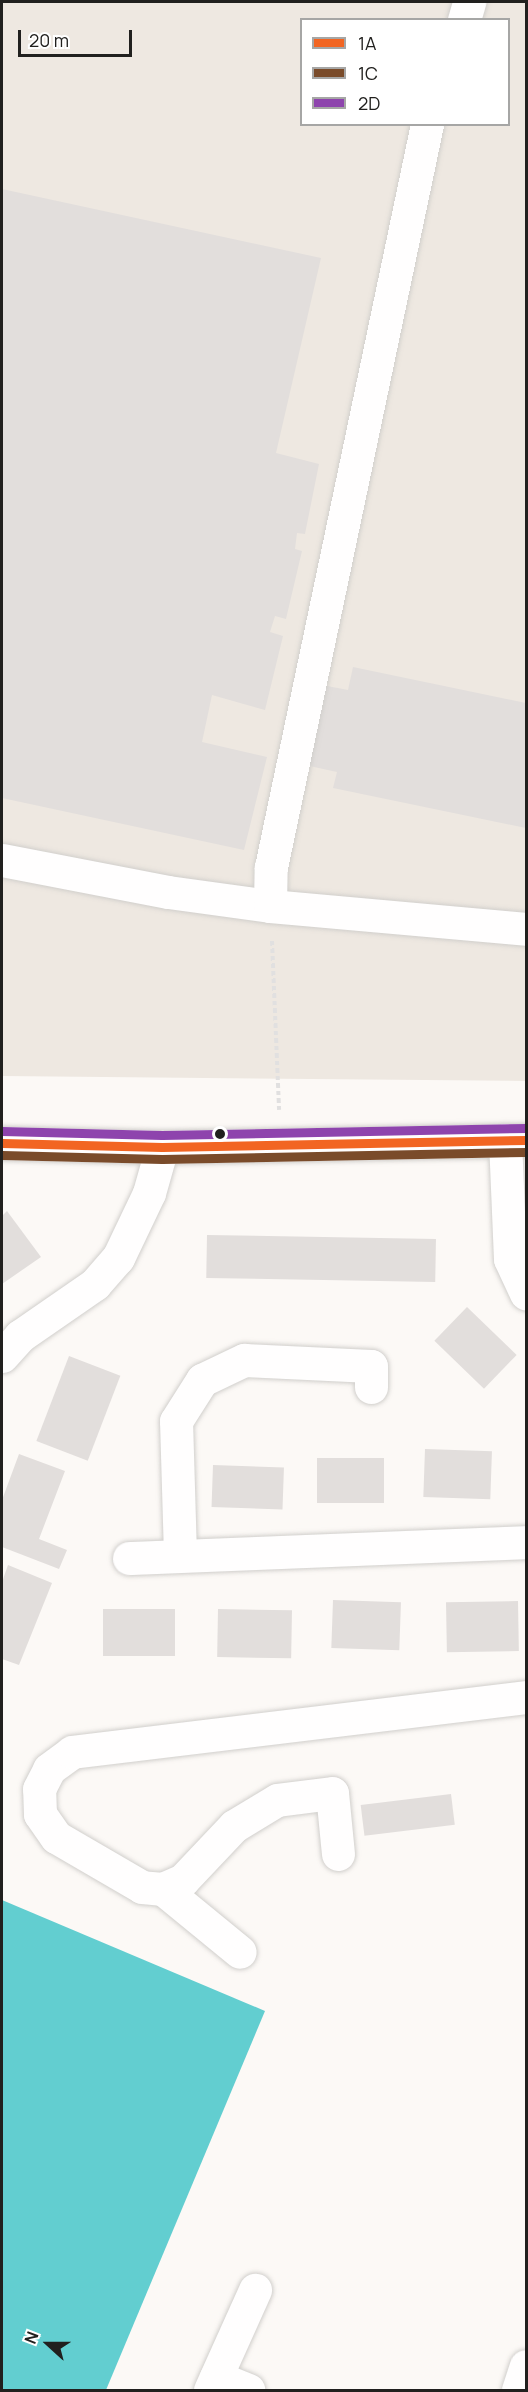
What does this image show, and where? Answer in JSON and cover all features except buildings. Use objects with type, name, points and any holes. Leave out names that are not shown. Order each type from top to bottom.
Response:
[{"type":"street","points":[[270,906],[271,867],[427,126]]},
{"type":"street","points":[[2,860],[168,892],[270,906],[526,929]]},
{"type":"street","points":[[2,1143],[162,1147],[516,1140],[510,1259],[526,1294]]},
{"type":"street","points":[[2,1356],[20,1336],[95,1284],[118,1258],[149,1193],[162,1147]]},
{"type":"street","points":[[180,1555],[176,1421],[202,1380],[244,1360],[371,1366],[371,1387]]},
{"type":"street","points":[[129,1558],[526,1542]]},
{"type":"street","points":[[338,1854],[332,1793],[276,1800],[234,1826],[183,1880],[164,1889],[142,1887],[56,1837],[40,1814],[39,1789],[49,1768],[72,1752],[526,1697]]},
{"type":"street","points":[[164,1889],[240,1952]]},
{"type":"street","points":[[249,2391],[213,2384],[255,2290]]},
{"type":"street","points":[[518,2391],[526,2366]]},
{"type":"path","points":[[270,906],[280,1144]]},
{"type":"shaded area","points":[[2,2],[526,2],[526,1081],[2,1076]]},
{"type":"water","points":[[2,1900],[265,2011],[106,2390],[2,2390]]},
{"type":"transit line","name":"2D","points":[[2,1131],[162,1135],[526,1128]]},
{"type":"transit line","name":"1A","points":[[2,1143],[162,1147],[526,1140]]},
{"type":"transit line","name":"1C","points":[[2,1155],[162,1159],[526,1152]]}]
